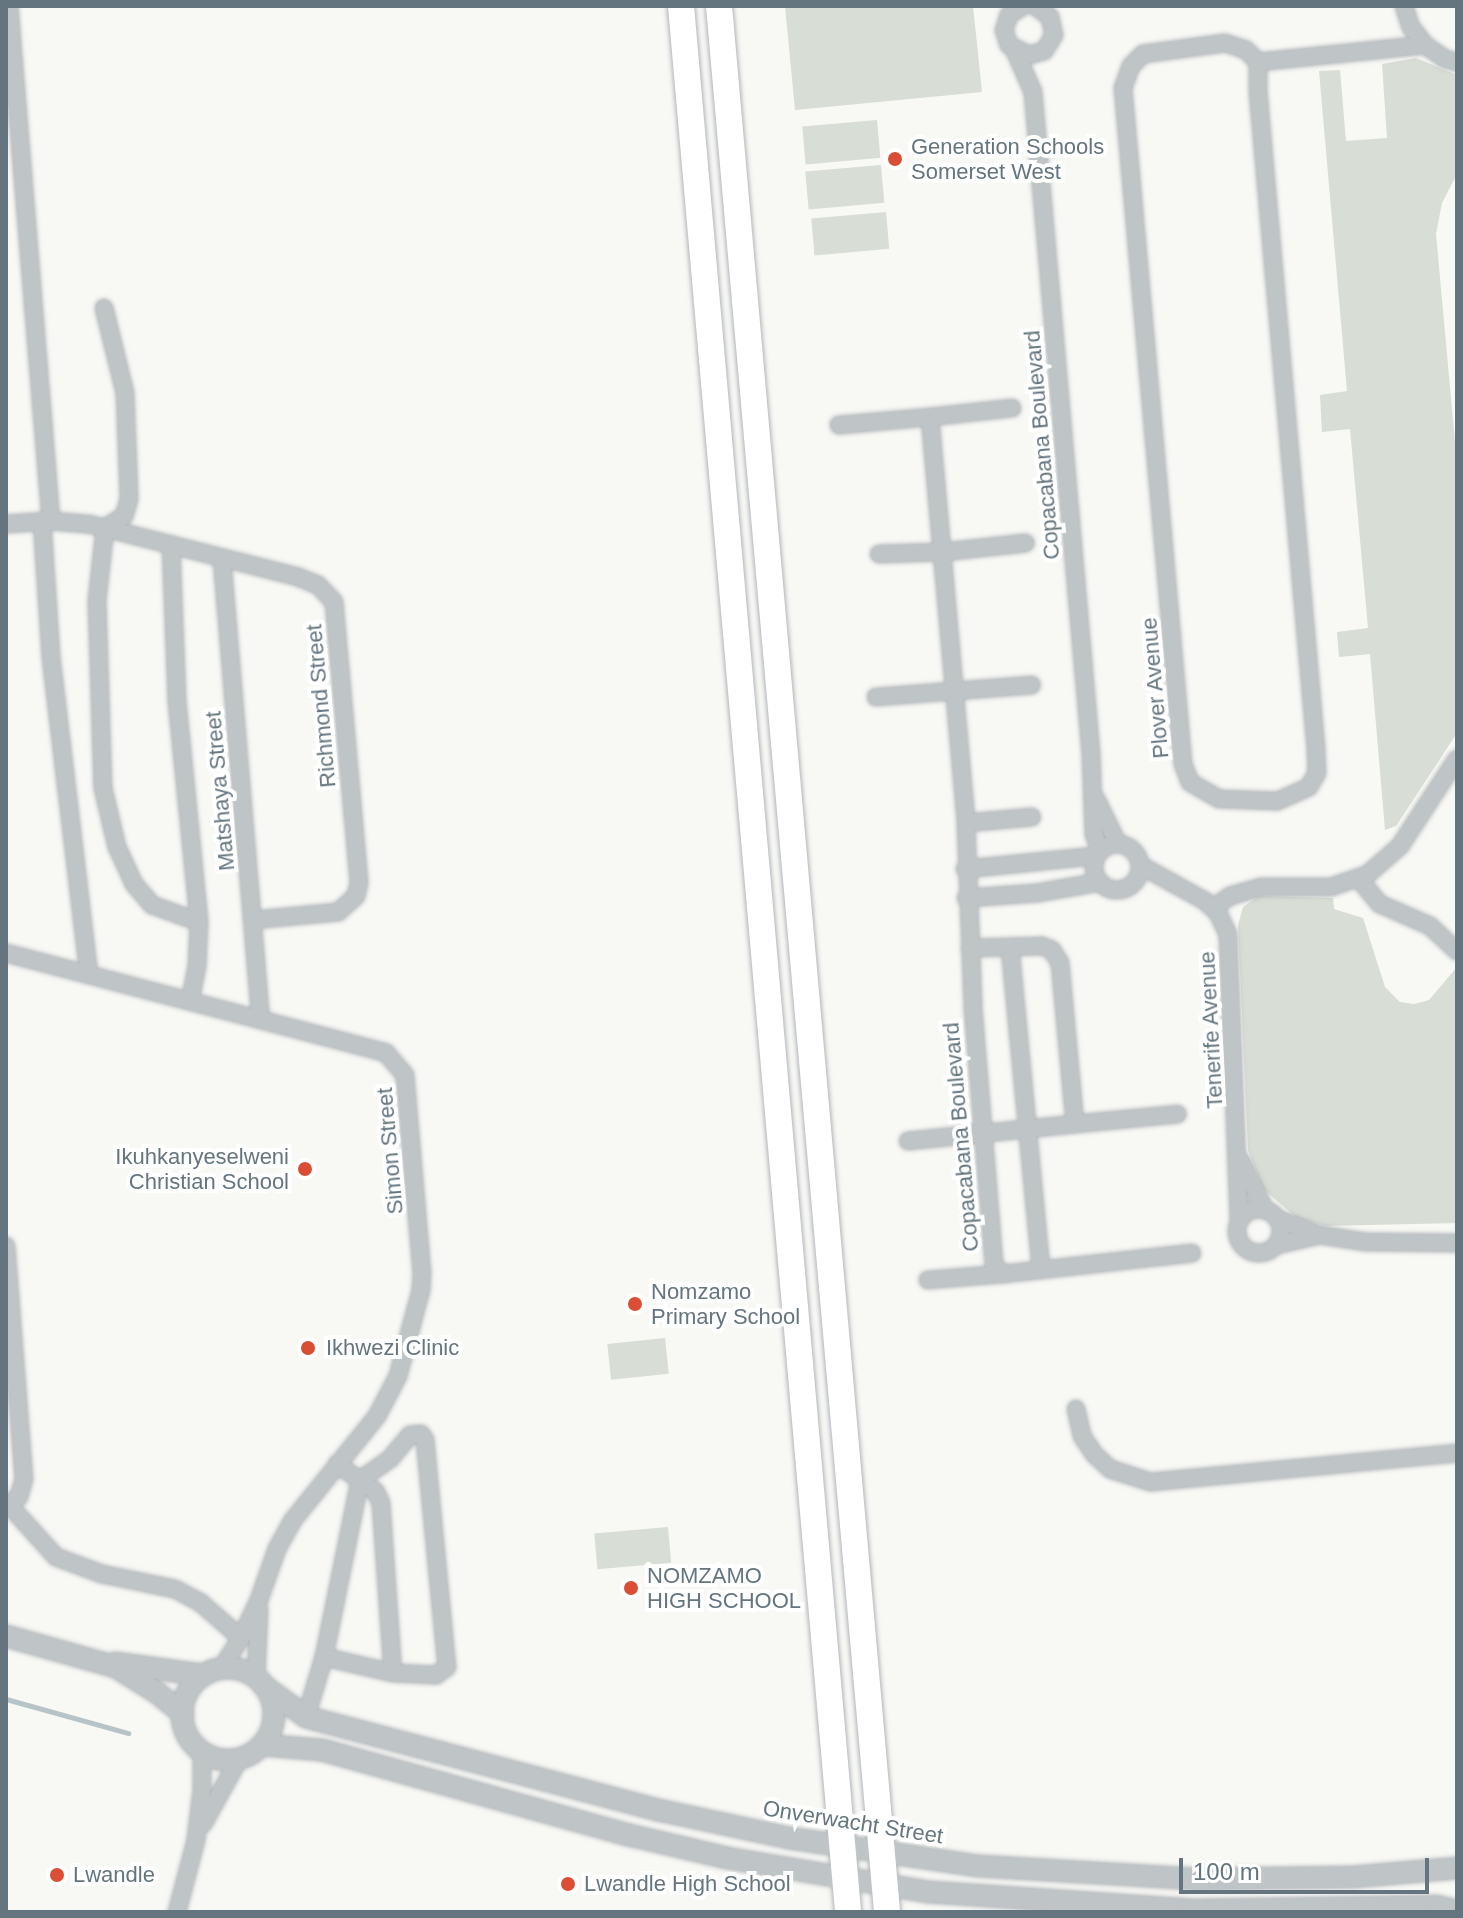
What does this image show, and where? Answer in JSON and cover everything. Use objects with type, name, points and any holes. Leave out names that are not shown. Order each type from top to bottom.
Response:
[{"type":"highway","points":[[681,6],[848,1912]]},
{"type":"highway","points":[[719,6],[887,1912]]},
{"type":"street","points":[[9,6],[46,521],[51,657],[89,974]]},
{"type":"street","name":"Copacabana Boulevard","points":[[1033,92],[1044,51],[1052,41],[1054,29],[1050,17],[1037,6]]},
{"type":"street","points":[[1404,6],[1411,27],[1425,45],[1445,59],[1457,62]]},
{"type":"street","name":"Copacabana Boulevard","points":[[1018,7],[1004,30],[1033,92],[1098,853]]},
{"type":"street","name":"Plover Avenue","points":[[1225,43],[1246,50],[1258,62],[1317,773],[1309,787],[1277,801],[1219,799],[1190,782],[1183,764],[1123,88],[1131,66],[1143,54],[1225,43]]},
{"type":"street","points":[[1258,62],[1425,45]]},
{"type":"street","points":[[1015,51],[1029,55],[1044,51]]},
{"type":"street","points":[[104,308],[125,393],[129,499],[124,516],[105,528],[97,600],[99,740],[109,817],[121,855],[143,895],[165,912],[199,922]]},
{"type":"street","name":"Copacabana Boulevard","points":[[1012,408],[930,417],[966,823],[966,898],[994,1265],[1003,1274],[1192,1253]]},
{"type":"street","points":[[839,425],[930,417]]},
{"type":"street","name":"Richmond Street","points":[[6,524],[46,521],[105,528],[318,585],[334,602],[359,883],[356,896],[338,912],[254,920]]},
{"type":"street","points":[[879,554],[943,552],[1026,543]]},
{"type":"street","points":[[171,545],[177,701],[199,922],[197,966],[190,1001]]},
{"type":"street","name":"Matshaya Street","points":[[222,559],[261,1019]]},
{"type":"street","points":[[876,697],[955,694],[1032,685]]},
{"type":"street","points":[[965,869],[1098,853],[1118,844],[1133,851],[1140,865],[1213,908],[1230,896],[1261,887],[1314,889],[1358,878],[1400,846],[1457,759]]},
{"type":"street","name":"Copacabana Boulevard","points":[[1094,794],[1118,844]]},
{"type":"street","points":[[966,823],[1032,817]]},
{"type":"street","points":[[1098,853],[1094,869],[1100,882],[1110,889],[1173,885]]},
{"type":"street","points":[[1129,886],[1137,877],[1140,865]]},
{"type":"street","points":[[1358,878],[1380,904],[1430,926],[1457,951]]},
{"type":"street","points":[[966,898],[1037,893],[1100,882]]},
{"type":"street","name":"Tenerife Avenue","points":[[1213,908],[1228,934],[1239,1155],[1239,1220]]},
{"type":"street","points":[[970,948],[1042,946],[1052,950],[1060,963],[1075,1124]]},
{"type":"street","points":[[1010,947],[1041,1270]]},
{"type":"street","name":"Simon Street","points":[[6,953],[386,1053],[398,1063],[408,1084],[421,1290],[389,1399],[293,1520],[277,1549],[259,1600],[241,1638],[212,1672]]},
{"type":"street","points":[[908,1141],[1178,1114]]},
{"type":"street","name":"Tenerife Avenue","points":[[1239,1155],[1272,1215]]},
{"type":"street","points":[[1320,1235],[1277,1245],[1257,1254],[1246,1250],[1239,1242],[1239,1220],[1246,1212],[1272,1215],[1320,1235],[1366,1242],[1457,1243]]},
{"type":"street","points":[[1272,1215],[1281,1232],[1277,1245]]},
{"type":"street","points":[[6,1246],[24,1490],[7,1505],[56,1557],[102,1574],[175,1589],[201,1603],[241,1638]]},
{"type":"street","points":[[928,1280],[1003,1274]]},
{"type":"street","points":[[1076,1409],[1082,1436],[1094,1454],[1110,1469],[1151,1482],[1457,1453]]},
{"type":"street","points":[[306,1717],[324,1657],[360,1480],[390,1459],[410,1435],[424,1437],[447,1667],[436,1675],[393,1673],[324,1657]]},
{"type":"street","points":[[337,1464],[375,1491],[381,1503],[393,1673]]},
{"type":"street","name":"Simon Street","points":[[259,1600],[260,1682]]},
{"type":"street","points":[[6,1636],[99,1661],[212,1672],[233,1668],[260,1682],[271,1697],[273,1722],[262,1745],[239,1759],[196,1840]]},
{"type":"street","points":[[99,1661],[131,1676],[183,1714]]},
{"type":"street","points":[[212,1672],[192,1685],[183,1714],[190,1739],[202,1751],[220,1759],[239,1759]]},
{"type":"street","name":"Onverwacht Street","points":[[260,1682],[306,1717],[663,1811],[881,1852],[979,1866],[1197,1879],[1353,1877],[1457,1868]]},
{"type":"street","points":[[262,1745],[322,1750],[629,1835],[727,1858],[885,1884],[1027,1901],[1193,1910],[1436,1906],[1457,1911]]},
{"type":"street","points":[[177,1912],[196,1840],[202,1790],[202,1751]]},
{"type":"shaded area","points":[[785,6],[973,6],[982,92],[795,110]]},
{"type":"shaded area","points":[[1416,58],[1457,75],[1457,174],[1442,203],[1436,234],[1457,464],[1457,733],[1396,826],[1385,830],[1370,654],[1339,657],[1337,632],[1368,628],[1350,429],[1322,432],[1320,395],[1347,391],[1319,71],[1340,70],[1346,141],[1387,138],[1382,64]]},
{"type":"shaded area","points":[[877,120],[880,158],[806,164],[802,127]]},
{"type":"shaded area","points":[[881,165],[884,203],[809,209],[805,172]]},
{"type":"shaded area","points":[[886,212],[889,249],[815,255],[811,219]]},
{"type":"shaded area","points":[[1259,896],[1333,898],[1334,909],[1363,918],[1385,987],[1400,1002],[1414,1004],[1429,1000],[1457,967],[1457,1223],[1326,1226],[1297,1218],[1263,1189],[1248,1150],[1238,925],[1243,907]]},
{"type":"shaded area","points":[[665,1338],[669,1374],[611,1380],[607,1344]]},
{"type":"shaded area","points":[[668,1527],[671,1563],[597,1569],[594,1533]]},
{"type":"waterway","points":[[6,1699],[128,1733]]},
{"type":"place","name":"Generation Schools Somerset West","points":[[895,159]]},
{"type":"place","name":"Ikuhkanyeselweni Christian School","points":[[305,1169]]},
{"type":"place","name":"Nomzamo Primary School","points":[[635,1304]]},
{"type":"place","name":"Ikhwezi Clinic","points":[[308,1348]]},
{"type":"place","name":"NOMZAMO HIGH SCHOOL","points":[[631,1588]]},
{"type":"place","name":"Lwandle","points":[[57,1875]]},
{"type":"place","name":"Lwandle High School","points":[[568,1884]]}]
